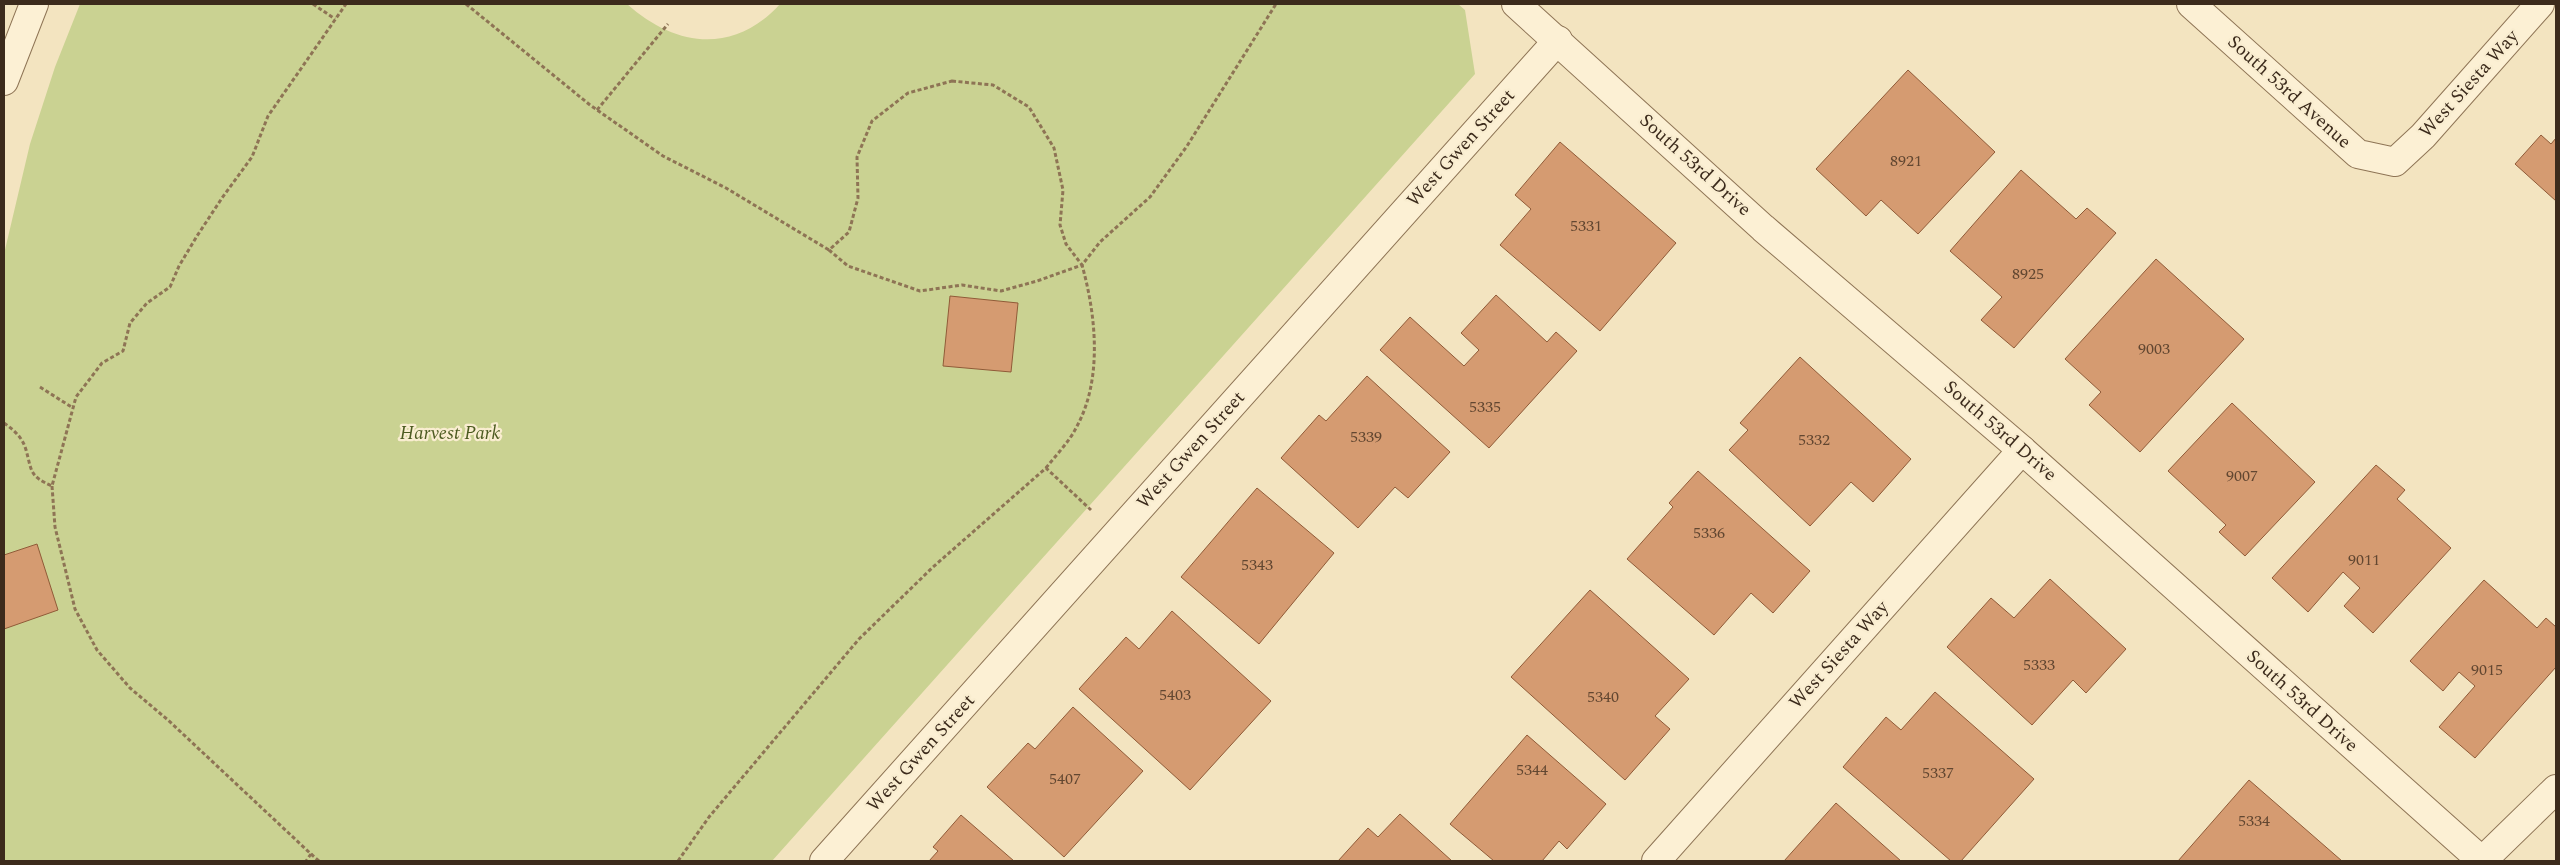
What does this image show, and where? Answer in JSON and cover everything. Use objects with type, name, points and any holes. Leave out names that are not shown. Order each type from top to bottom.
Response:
[{"type":"street","points":[[4,81],[34,4]]},
{"type":"street","name":"South 53rd Drive","points":[[1516,4],[1558,40],[1763,228],[2022,450],[2482,861]]},
{"type":"street","name":"South 53rd Avenue","points":[[2191,4],[2358,154],[2395,162]]},
{"type":"street","name":"West Siesta Way","points":[[2395,162],[2423,136],[2540,4]]},
{"type":"street","name":"West Gwen Street","points":[[824,861],[1558,40]]},
{"type":"street","name":"West Siesta Way","points":[[1656,861],[2022,450]]},
{"type":"street","points":[[2482,861],[2556,789]]},
{"type":"path","points":[[312,4],[335,19]]},
{"type":"path","points":[[319,861],[168,720],[130,688],[97,650],[75,609],[55,527],[52,486],[76,397],[102,363],[123,351],[130,324],[147,303],[170,287],[179,266],[197,236],[252,157],[268,116],[346,4]]},
{"type":"path","points":[[466,4],[597,110],[663,156],[726,188],[830,250],[848,266],[920,291],[962,285],[1001,291],[1082,265],[1100,242],[1150,198],[1187,146],[1276,4]]},
{"type":"path","points":[[597,110],[668,24]]},
{"type":"path","points":[[678,861],[709,817],[859,639],[933,567],[1046,468],[1076,428],[1091,387],[1094,338],[1091,297],[1082,265],[1066,244],[1060,225],[1064,190],[1054,148],[1029,107],[993,85],[952,81],[908,93],[872,121],[857,157],[858,198],[849,232],[830,250]]},
{"type":"path","points":[[40,387],[73,408]]},
{"type":"path","points":[[4,423],[18,433],[26,449],[28,465],[39,481],[52,486]]},
{"type":"path","points":[[1046,468],[1091,510]]},
{"type":"path","points":[[306,861],[311,854]]},
{"type":"green space","name":"Harvest Park","points":[[80,4],[627,4],[645,18],[665,29],[684,36],[704,39],[724,38],[743,32],[762,20],[780,4],[1458,4],[1465,10],[1475,74],[772,861],[4,861],[4,254],[30,144],[55,67]]},
{"type":"building","points":[[1908,70],[1995,152],[1918,234],[1881,200],[1866,216],[1816,169]]},
{"type":"building","points":[[2541,135],[2551,144],[2556,138],[2556,201],[2515,164]]},
{"type":"building","points":[[1560,142],[1676,243],[1600,331],[1500,245],[1531,209],[1515,195]]},
{"type":"building","points":[[2021,170],[2076,219],[2087,208],[2116,233],[2014,348],[1981,320],[2002,297],[1950,251]]},
{"type":"building","points":[[2156,259],[2244,339],[2140,452],[2089,405],[2101,392],[2065,359]]},
{"type":"building","points":[[1496,295],[1547,342],[1556,332],[1577,351],[1489,448],[1380,350],[1410,317],[1464,366],[1479,350],[1461,333]]},
{"type":"building","points":[[950,296],[1018,303],[1011,372],[943,366]]},
{"type":"building","points":[[1800,357],[1911,459],[1873,502],[1851,482],[1810,526],[1729,450],[1748,430],[1740,423]]},
{"type":"building","points":[[1367,376],[1450,452],[1408,498],[1395,487],[1358,528],[1281,458],[1319,415],[1326,421]]},
{"type":"building","points":[[2232,403],[2315,482],[2245,556],[2219,532],[2226,525],[2168,471]]},
{"type":"building","points":[[2376,465],[2405,490],[2397,499],[2451,548],[2373,633],[2344,606],[2360,588],[2343,572],[2308,612],[2272,578]]},
{"type":"building","points":[[1698,471],[1810,571],[1773,613],[1751,593],[1714,635],[1627,559],[1673,507],[1669,503]]},
{"type":"building","points":[[1257,488],[1334,553],[1259,644],[1181,577]]},
{"type":"building","points":[[37,544],[58,610],[4,629],[4,555]]},
{"type":"building","points":[[2050,579],[2126,649],[2086,693],[2073,680],[2032,725],[1947,647],[1991,598],[2014,618]]},
{"type":"building","points":[[2484,580],[2537,628],[2546,618],[2556,627],[2556,667],[2475,758],[2439,727],[2475,686],[2459,672],[2443,691],[2410,661]]},
{"type":"building","points":[[1590,590],[1689,679],[1655,716],[1670,729],[1625,780],[1511,677]]},
{"type":"building","points":[[1172,611],[1271,701],[1190,790],[1079,689],[1126,637],[1139,649]]},
{"type":"building","points":[[1935,692],[2034,779],[1961,861],[1951,861],[1843,767],[1886,717],[1901,730]]},
{"type":"building","points":[[1073,707],[1143,771],[1064,857],[987,787],[1028,743],[1035,749]]},
{"type":"building","points":[[1527,735],[1606,804],[1567,849],[1559,841],[1542,861],[1494,861],[1450,824]]},
{"type":"building","points":[[2249,780],[2342,861],[2178,861]]},
{"type":"building","points":[[1836,803],[1901,861],[1784,861]]},
{"type":"building","points":[[1400,814],[1452,861],[1338,861],[1368,828],[1378,837]]},
{"type":"building","points":[[961,815],[1014,861],[929,861],[938,851],[933,847]]}]
